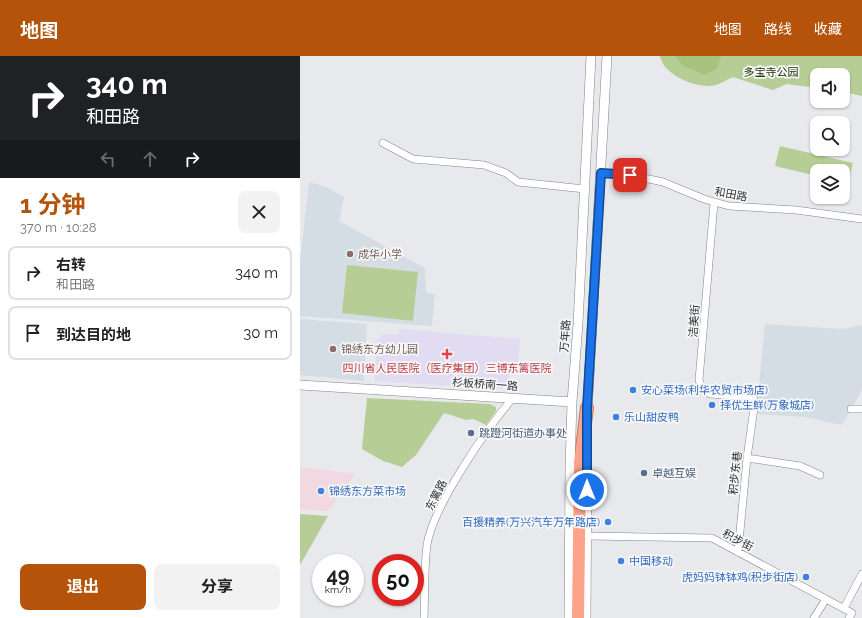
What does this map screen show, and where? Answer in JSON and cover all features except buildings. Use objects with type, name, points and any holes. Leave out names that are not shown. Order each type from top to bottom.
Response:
[{"type":"highway","points":[[578,618],[580,464],[587,408]]},
{"type":"main road","name":"万年路","points":[[569,618],[572,402],[578,324],[591,56]]},
{"type":"main road","points":[[586,618],[587,408],[607,56]]},
{"type":"main road","name":"杉板桥南一路","points":[[300,385],[572,402]]},
{"type":"street","points":[[383,143],[413,159],[484,165],[506,173],[518,182],[585,188]]},
{"type":"street","name":"和田路","points":[[601,173],[630,175],[663,182],[714,203],[729,206],[796,210],[862,219]]},
{"type":"street","name":"洁美街","points":[[714,203],[699,380],[702,388],[710,394],[752,397]]},
{"type":"street","name":"积步东巷","points":[[738,552],[747,458],[755,401],[752,397]]},
{"type":"street","name":"东篱路","points":[[424,618],[427,544],[437,517],[451,487],[499,414],[513,398]]},
{"type":"street","points":[[851,409],[862,409]]},
{"type":"street","points":[[747,458],[800,466],[820,475]]},
{"type":"street","name":"积步街","points":[[587,536],[712,538],[844,608]]},
{"type":"street","points":[[849,618],[852,613],[844,608],[862,574]]},
{"type":"street","points":[[814,618],[826,599]]},
{"type":"shaded area","name":"成华小学","points":[[309,182],[326,187],[344,197],[339,221],[425,268],[426,293],[435,294],[432,326],[300,316],[300,262]]},
{"type":"shaded area","name":"锦绣东方幼儿园","points":[[300,319],[367,324],[364,381],[300,375]]},
{"type":"shaded area","points":[[765,324],[842,329],[862,325],[862,390],[842,425],[806,417],[756,414]]},
{"type":"shaded area","name":"四川省人民医院（医疗集团）三博东篱医院","points":[[400,329],[520,339],[518,368],[513,369],[502,389],[374,381],[377,340],[381,335],[398,335]]},
{"type":"shaded area","name":"锦绣东方菜市场","points":[[300,467],[355,474],[328,511],[300,509]]},
{"type":"green space","name":"多宝寺公园","points":[[660,56],[862,56],[862,96],[850,93],[850,68],[810,68],[810,87],[787,84],[773,90],[733,77],[716,85],[709,86],[691,83],[674,75],[663,63]]},
{"type":"green space","points":[[675,56],[721,56],[717,69],[704,75],[682,65]]},
{"type":"green space","points":[[780,146],[810,153],[810,156],[823,156],[853,163],[850,175],[850,164],[810,164],[810,174],[775,166]]},
{"type":"green space","points":[[347,265],[418,272],[413,321],[342,313]]},
{"type":"green space","points":[[367,398],[490,404],[496,407],[496,411],[486,425],[473,419],[466,420],[444,413],[416,455],[402,467],[383,461],[362,449]]},
{"type":"green space","points":[[300,514],[328,516],[300,565]]},
{"type":"place","name":"成华小学","points":[[350,254]]},
{"type":"place","name":"锦绣东方幼儿园","points":[[333,349]]},
{"type":"place","name":"四川省人民医院（医疗集团）三博东篱医院","points":[[447,354]]},
{"type":"place","name":"安心菜场(利华农贸市场店)","points":[[633,390]]},
{"type":"place","name":"择优生鲜(万象城店)","points":[[712,405]]},
{"type":"place","name":"乐山甜皮鸭","points":[[616,417]]},
{"type":"place","name":"跳蹬河街道办事处","points":[[471,433]]},
{"type":"place","name":"卓越互娱","points":[[644,473]]},
{"type":"place","name":"锦绣东方菜市场","points":[[321,491]]},
{"type":"place","name":"百援精养(万兴汽车万年路店)","points":[[608,522]]},
{"type":"place","name":"中国移动","points":[[621,561]]},
{"type":"place","name":"虎妈妈钵钵鸡(积步街店)","points":[[806,577]]},
{"type":"route","points":[[587,490],[587,408],[601,173],[630,175]]}]
